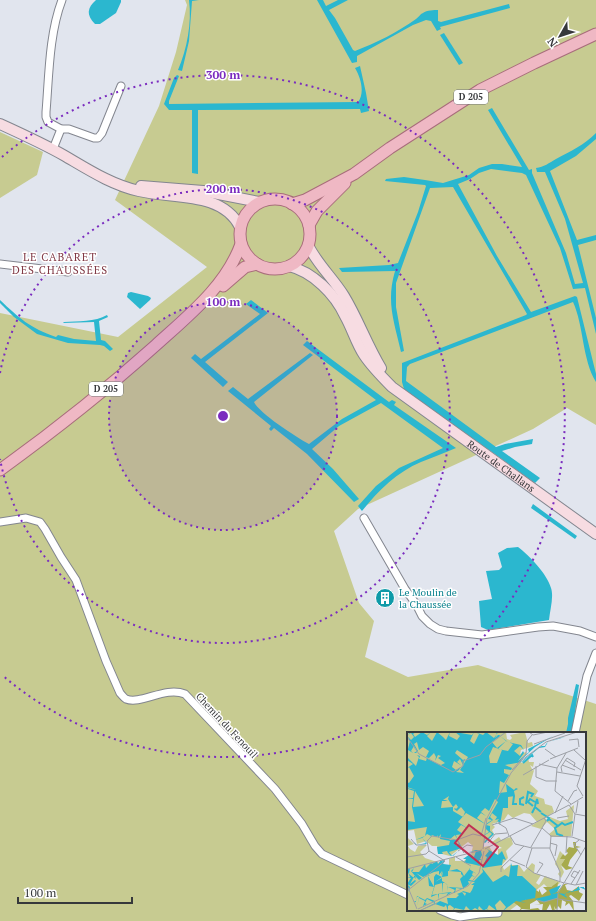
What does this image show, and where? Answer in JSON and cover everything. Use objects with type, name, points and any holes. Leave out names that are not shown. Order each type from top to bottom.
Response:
[{"type":"main road","name":"D 205","points":[[292,204],[305,200],[354,174],[390,148],[480,90],[596,34]]},
{"type":"main road","points":[[0,124],[53,149],[101,177],[122,185],[131,184],[144,186],[160,191],[200,199],[213,204],[232,214],[240,227]]},
{"type":"main road","name":"D 205","points":[[308,225],[317,211],[354,174]]},
{"type":"main road","points":[[160,191],[204,191],[259,202]]},
{"type":"main road","points":[[276,199],[292,204],[300,209],[308,225],[310,235],[304,254],[289,266],[273,269],[257,264],[250,259],[241,244],[240,227],[247,212],[259,202],[267,200],[276,199]]},
{"type":"main road","name":"D 205","points":[[205,299],[223,278],[234,261],[241,244]]},
{"type":"main road","name":"Route de Challans","points":[[308,245],[316,259],[334,282],[352,310],[364,339],[381,368],[406,397]]},
{"type":"main road","name":"D 205","points":[[0,470],[90,402],[137,362],[205,299],[239,271],[257,264]]},
{"type":"main road","name":"Route de Challans","points":[[289,266],[307,273],[334,298],[344,314],[363,353],[380,376],[406,397],[596,534]]},
{"type":"street","points":[[62,0],[55,23],[52,44],[46,112],[48,122],[61,129],[69,129],[98,138],[102,133],[121,86]]},
{"type":"street","points":[[53,149],[61,129]]},
{"type":"street","points":[[0,264],[68,272]]},
{"type":"street","name":"Chemin du Fenouil","points":[[0,522],[26,518],[40,522],[45,528],[76,580],[106,661],[120,693],[126,699],[135,700],[171,692],[185,694],[276,789],[298,818],[315,846],[322,854],[407,895]]},
{"type":"street","points":[[364,518],[405,590],[416,604],[422,616],[438,629],[446,632],[482,635],[553,626],[580,631],[596,637]]},
{"type":"street","points":[[575,732],[587,676],[596,653]]},
{"type":"street","points":[[442,911],[460,917],[499,912],[500,921]]},
{"type":"green space","points":[[185,0],[596,0],[596,425],[567,408],[533,429],[358,509],[334,531],[359,603],[374,621],[365,657],[408,677],[478,665],[596,704],[596,921],[0,921],[0,313],[118,337],[207,267],[115,200],[159,106],[176,52],[187,5]]},
{"type":"green space","points":[[0,132],[43,152],[37,175],[0,198]]},
{"type":"water","points":[[96,0],[121,0],[121,2],[116,13],[100,24],[95,24],[90,18],[89,9]]},
{"type":"water","points":[[189,0],[199,0],[192,1],[189,41],[182,71],[178,70],[188,36],[190,18]]},
{"type":"water","points":[[317,0],[323,0],[326,6],[338,0],[348,0],[329,10],[355,51],[394,33],[426,11],[438,10],[438,21],[441,22],[509,4],[510,8],[440,27],[441,29],[437,31],[431,21],[426,20],[413,25],[357,56],[357,62],[352,63]]},
{"type":"water","points":[[444,33],[463,63],[459,65],[440,35]]},
{"type":"water","points":[[360,66],[369,111],[361,113],[360,109],[198,110],[198,174],[192,173],[192,110],[169,110],[164,104],[174,78],[177,75],[179,76],[169,104],[358,102],[362,90],[359,76],[355,68]]},
{"type":"water","points":[[492,108],[529,170],[532,169],[532,173],[566,253],[575,284],[583,283],[565,219],[545,172],[537,172],[536,168],[542,167],[577,148],[596,133],[596,139],[576,156],[550,171],[577,240],[596,235],[596,240],[578,245],[596,318],[596,334],[585,288],[573,289],[560,248],[526,175],[522,173],[491,169],[479,173],[458,184],[497,256],[531,312],[575,296],[577,297],[596,374],[596,382],[591,373],[585,353],[577,311],[573,302],[410,364],[407,367],[406,381],[496,447],[533,439],[532,444],[502,451],[540,478],[535,483],[404,389],[402,382],[402,363],[527,314],[453,187],[430,188],[396,283],[396,307],[404,351],[401,352],[392,312],[391,292],[395,271],[342,272],[339,268],[389,265],[398,263],[418,212],[426,186],[385,181],[386,179],[404,177],[443,183],[469,175],[479,168],[492,164],[522,167],[488,110]]},
{"type":"water","points":[[131,292],[151,298],[140,309],[127,297],[128,293]]},
{"type":"water","points":[[0,300],[25,322],[56,337],[58,335],[74,339],[96,341],[94,322],[63,323],[92,320],[107,315],[108,317],[99,321],[101,340],[105,341],[113,349],[110,351],[104,346],[100,345],[68,343],[37,334],[14,317],[0,303]]},
{"type":"water","points":[[251,300],[268,313],[205,362],[228,382],[223,387],[191,358],[195,354],[201,359],[260,314],[246,304]]},
{"type":"water","points":[[307,341],[389,402],[392,400],[396,402],[394,405],[456,448],[421,462],[404,471],[381,489],[362,511],[358,506],[376,486],[399,468],[443,448],[381,403],[339,426],[312,449],[333,469],[359,499],[354,502],[307,454],[274,428],[271,431],[269,429],[271,426],[228,391],[233,387],[248,399],[310,353],[313,355],[254,402],[257,407],[287,431],[309,444],[342,419],[376,400],[303,345]]},
{"type":"water","points":[[533,504],[577,536],[575,539],[531,508]]},
{"type":"water","points":[[518,547],[538,566],[549,583],[552,595],[552,604],[549,620],[488,630],[481,627],[479,601],[492,599],[486,571],[499,570],[502,567],[498,553],[507,548]]},
{"type":"water","points":[[576,684],[579,685],[572,732],[566,732]]},
{"type":"place","name":"Le Moulin de la Chaussée","points":[[385,598]]},
{"type":"district","name":"LE CABARET DES CHAUSSÉES","points":[[60,263]]}]
